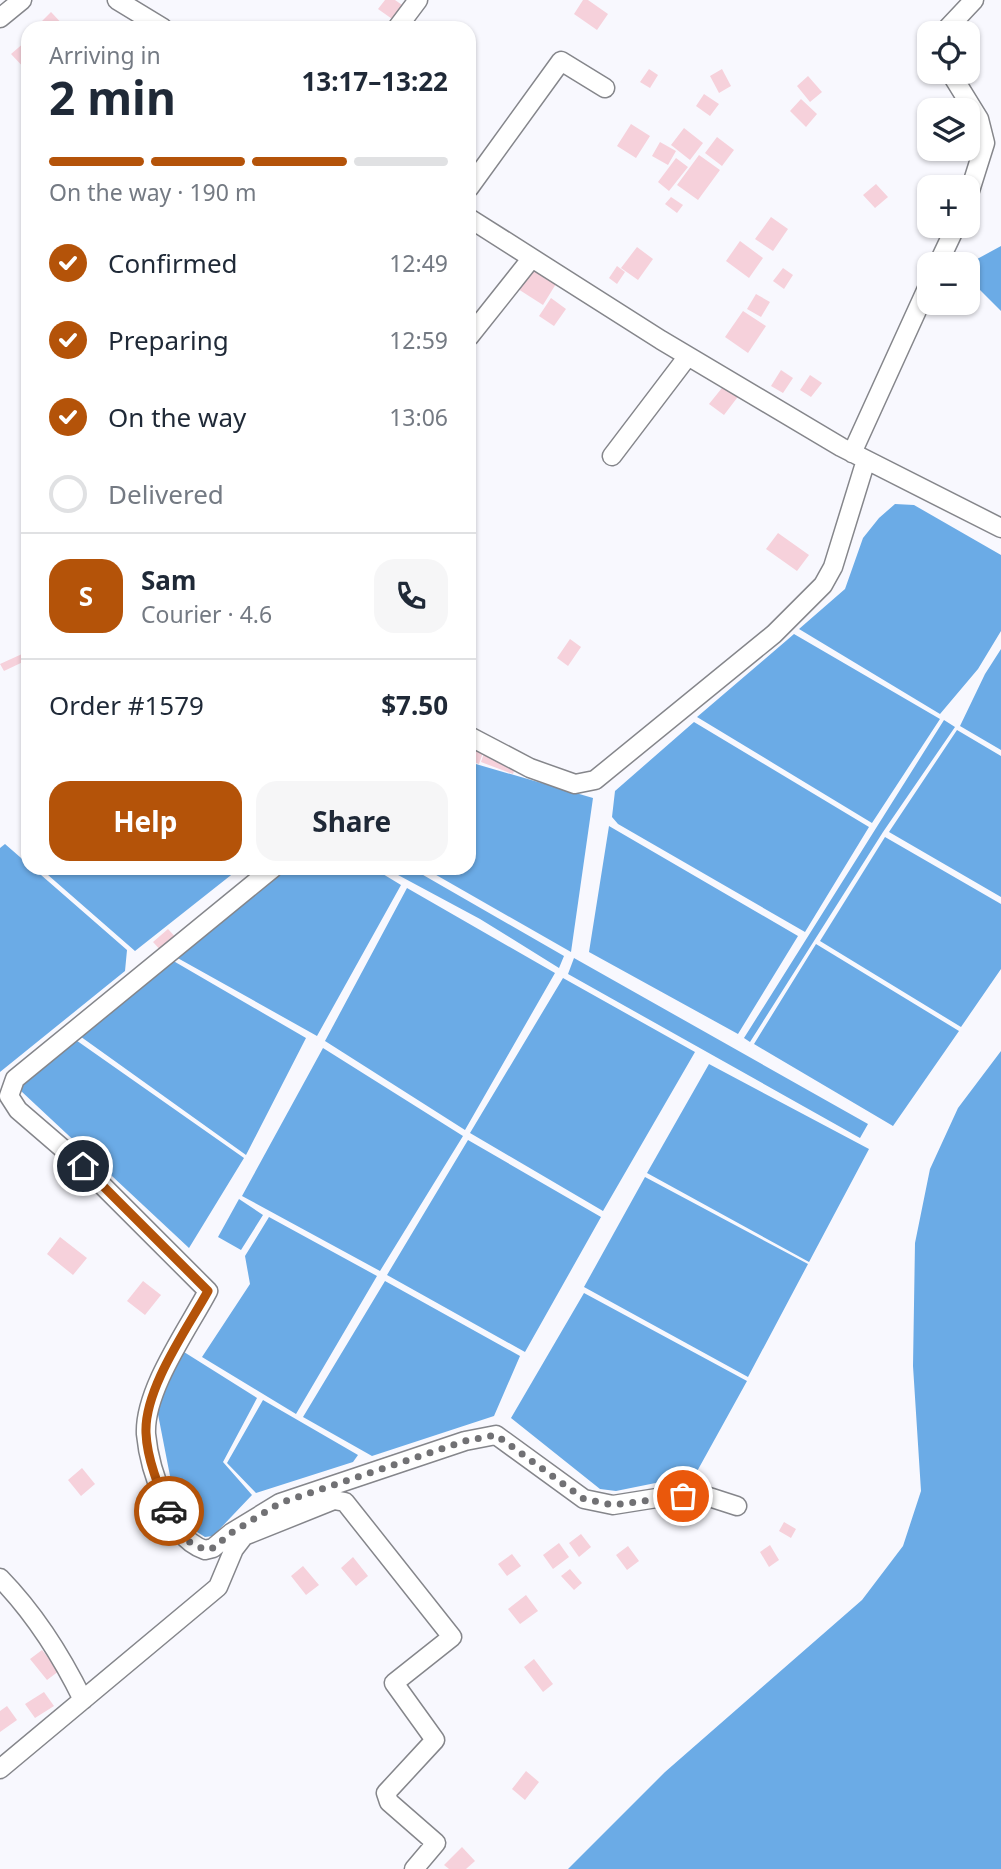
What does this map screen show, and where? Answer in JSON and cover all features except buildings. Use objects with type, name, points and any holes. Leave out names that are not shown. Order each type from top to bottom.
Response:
[{"type":"street","points":[[0,18],[22,0]]},
{"type":"street","points":[[117,0],[152,21]]},
{"type":"street","points":[[402,21],[418,0]]},
{"type":"street","points":[[954,21],[974,0]]},
{"type":"street","points":[[476,178],[561,61],[605,88]]},
{"type":"street","points":[[957,84],[979,119],[985,143],[975,175]]},
{"type":"street","points":[[476,223],[688,356],[859,456],[1001,528]]},
{"type":"street","points":[[476,328],[531,259]]},
{"type":"street","points":[[476,740],[530,768],[575,784],[595,780],[764,643],[823,585],[833,567],[859,456],[917,314]]},
{"type":"street","points":[[611,456],[688,356]]},
{"type":"street","points":[[265,875],[15,1079],[9,1096],[18,1110],[83,1166],[208,1291],[150,1403],[146,1433],[159,1488],[174,1522],[186,1540],[205,1550],[213,1548],[231,1533],[280,1503],[465,1441],[496,1435],[584,1499],[613,1505],[663,1497],[703,1495],[737,1506]]},
{"type":"street","points":[[0,1769],[218,1587],[234,1549],[244,1536],[334,1500],[345,1502],[452,1637],[394,1683],[435,1740],[386,1793],[389,1802],[436,1843],[414,1869]]},
{"type":"street","points":[[0,1577],[26,1605],[67,1667],[83,1700]]},
{"type":"water","points":[[1001,246],[1001,311],[980,290],[980,257]]},
{"type":"water","points":[[895,504],[914,505],[1001,555],[1001,631],[978,669],[940,714],[799,629],[845,589],[863,538]]},
{"type":"water","points":[[794,634],[940,719],[872,823],[697,717]]},
{"type":"water","points":[[1001,649],[1001,750],[960,726],[985,674]]},
{"type":"water","points":[[944,720],[955,727],[883,832],[750,1042],[744,1038]]},
{"type":"water","points":[[694,722],[869,827],[805,932],[618,824],[612,817],[615,791]]},
{"type":"water","points":[[957,730],[1001,756],[1001,897],[889,832]]},
{"type":"water","points":[[476,764],[593,798],[571,952],[436,875],[476,875]]},
{"type":"water","points":[[609,826],[798,936],[738,1034],[589,952]]},
{"type":"water","points":[[885,837],[1001,904],[1001,969],[961,1027],[820,941]]},
{"type":"water","points":[[5,844],[21,858],[21,875],[41,875],[127,950],[125,971],[0,1072],[0,848]]},
{"type":"water","points":[[48,875],[231,875],[135,951]]},
{"type":"water","points":[[275,875],[385,875],[401,885],[317,1036],[174,956]]},
{"type":"water","points":[[398,875],[423,875],[564,956],[559,968],[480,919]]},
{"type":"water","points":[[407,888],[555,973],[465,1130],[325,1041]]},
{"type":"water","points":[[816,944],[959,1031],[893,1126],[754,1044]]},
{"type":"water","points":[[574,958],[868,1124],[860,1138],[568,974]]},
{"type":"water","points":[[170,959],[306,1038],[246,1155],[77,1034]]},
{"type":"water","points":[[563,978],[695,1052],[603,1211],[470,1133]]},
{"type":"water","points":[[73,1038],[244,1158],[189,1248],[21,1091],[20,1081]]},
{"type":"water","points":[[323,1048],[463,1136],[380,1271],[242,1196]]},
{"type":"water","points":[[1001,1051],[1001,1869],[568,1869],[665,1772],[862,1600],[903,1546],[921,1491],[913,1366],[915,1243],[930,1169],[958,1108]]},
{"type":"water","points":[[709,1064],[869,1149],[809,1262],[647,1173]]},
{"type":"water","points":[[468,1140],[601,1217],[525,1352],[387,1275]]},
{"type":"water","points":[[645,1177],[808,1264],[748,1377],[584,1287]]},
{"type":"water","points":[[239,1199],[263,1215],[241,1250],[218,1237]]},
{"type":"water","points":[[269,1217],[377,1276],[296,1414],[202,1357],[250,1284],[245,1256]]},
{"type":"water","points":[[385,1281],[520,1356],[494,1416],[372,1456],[303,1417]]},
{"type":"water","points":[[584,1293],[747,1381],[695,1475],[616,1491],[600,1489],[511,1418]]},
{"type":"water","points":[[184,1352],[257,1398],[223,1462],[252,1495],[213,1536],[205,1537],[197,1532],[171,1481],[156,1404]]},
{"type":"water","points":[[263,1400],[358,1455],[353,1462],[256,1493],[227,1463]]},
{"type":"way so far","points":[[169,1511],[186,1540],[205,1550],[213,1548],[231,1533],[280,1503],[465,1441],[496,1435],[584,1499],[613,1505],[683,1496]]},
{"type":"route","points":[[83,1166],[208,1291],[150,1403],[146,1433],[159,1488],[169,1511]]}]
